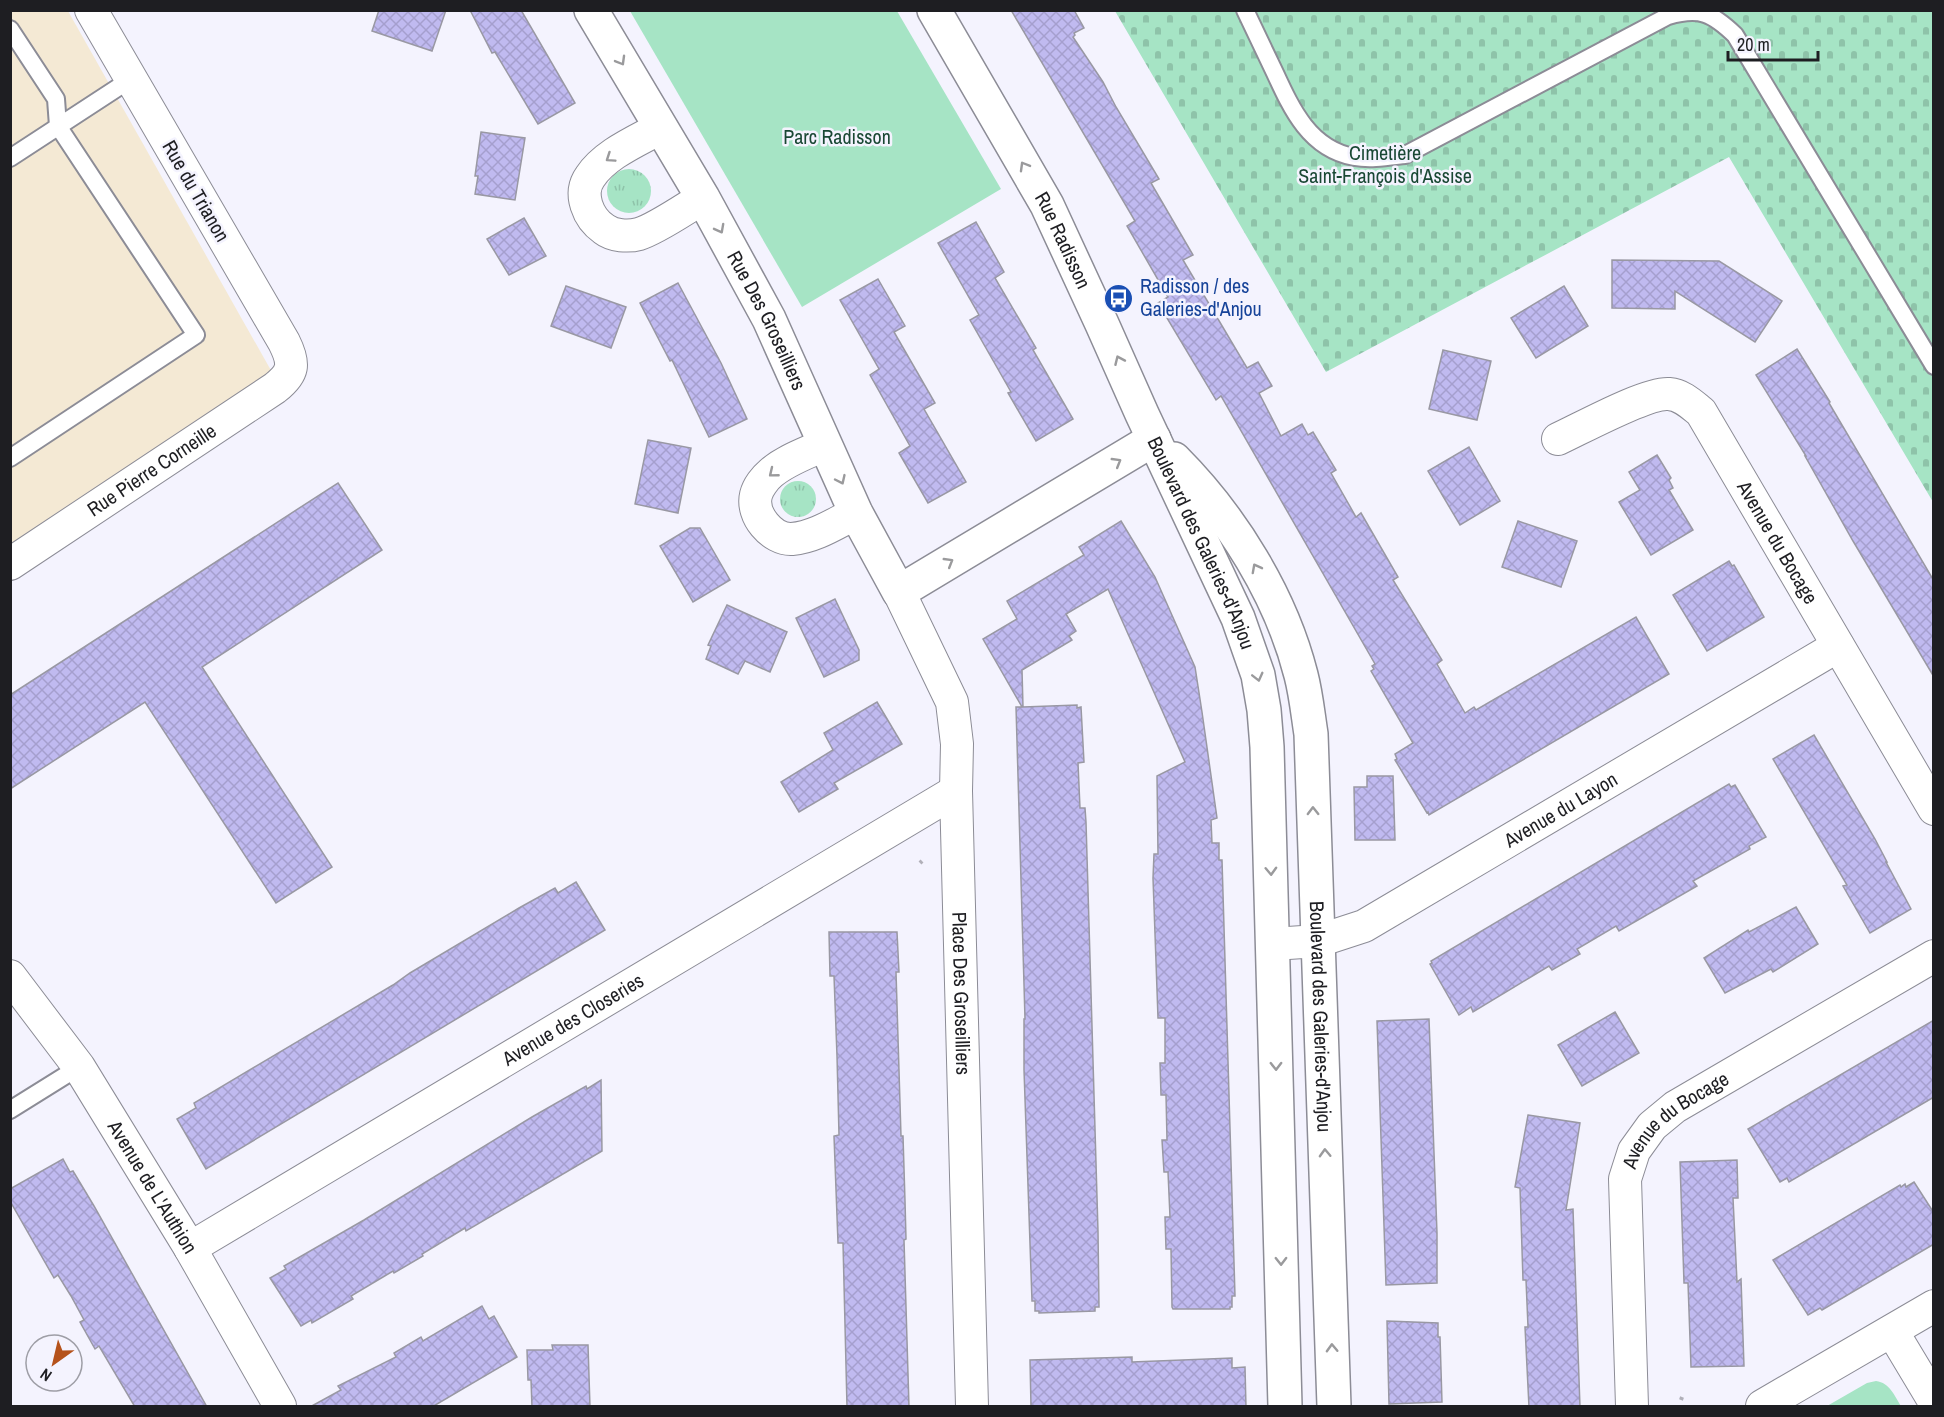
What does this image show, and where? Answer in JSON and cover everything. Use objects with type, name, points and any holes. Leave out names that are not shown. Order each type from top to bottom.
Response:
[{"type":"street","name":"Rue du Trianon","points":[[91,10],[284,342],[291,359],[290,374]]},
{"type":"street","name":"Rue Des Groseilliers","points":[[591,10],[703,198],[769,319],[856,513],[899,592]]},
{"type":"street","name":"Rue Radisson","points":[[934,10],[1047,205],[1154,439]]},
{"type":"street","points":[[660,128],[602,163],[588,179],[583,196],[591,215],[604,230],[622,236],[640,233],[703,198]]},
{"type":"street","name":"Rue Pierre Corneille","points":[[10,564],[275,388],[290,374]]},
{"type":"street","name":"Avenue du Bocage","points":[[1558,439],[1652,396],[1670,394],[1686,399],[1701,412],[1934,809]]},
{"type":"street","points":[[899,592],[1154,439]]},
{"type":"street","name":"Boulevard des Galeries-d'Anjou","points":[[1154,439],[1197,483],[1245,547],[1283,620],[1302,676],[1311,734],[1334,1407]]},
{"type":"street","name":"Boulevard des Galeries-d'Anjou","points":[[1154,439],[1238,618],[1258,675],[1264,710],[1273,944],[1285,1407]]},
{"type":"street","points":[[824,445],[771,472],[759,487],[755,497],[755,508],[768,529],[778,537],[789,539],[819,532],[856,513]]},
{"type":"street","name":"Place Des Groseilliers","points":[[899,592],[952,702],[957,744],[956,791],[972,1407]]},
{"type":"street","name":"Avenue du Layon","points":[[1273,944],[1318,941],[1364,926],[1838,646]]},
{"type":"street","name":"Avenue des Closeries","points":[[190,1248],[956,791]]},
{"type":"street","name":"Avenue du Bocage","points":[[1632,1407],[1625,1179],[1634,1151],[1652,1126],[1675,1107],[1934,956]]},
{"type":"street","name":"Avenue de L'Authion","points":[[16,993],[78,1067],[190,1248],[280,1407]]},
{"type":"street","points":[[1762,1407],[1934,1306]]},
{"type":"street","points":[[1892,1331],[1934,1401]]},
{"type":"lane","points":[[1245,10],[1294,112],[1308,132],[1327,147],[1353,156],[1376,158],[1405,155],[1668,16],[1686,11],[1703,12],[1720,21],[1735,35],[1934,366]]},
{"type":"lane","points":[[10,29],[56,99],[58,126],[196,335],[10,458]]},
{"type":"lane","points":[[10,158],[131,79]]},
{"type":"lane","points":[[10,1110],[78,1067]]},
{"type":"shaded area","points":[[11,11],[68,11],[273,374],[11,561]]},
{"type":"green space","name":"Parc Radisson","points":[[630,11],[897,11],[1001,189],[802,307]]},
{"type":"green space","name":"Cimetière Saint-François d'Assise","points":[[1115,11],[1933,11],[1933,502],[1729,157],[1326,372]]},
{"type":"green space","points":[[629,169],[638,170],[645,175],[650,182],[650,200],[645,207],[638,212],[629,213],[620,212],[613,207],[608,200],[607,191],[608,182],[613,175],[620,170]]},
{"type":"green space","points":[[798,481],[811,486],[816,499],[811,512],[798,517],[785,512],[780,499],[785,486]]},
{"type":"green space","points":[[1876,1381],[1888,1387],[1901,1406],[1827,1406],[1867,1383]]},
{"type":"building","points":[[379,10],[446,10],[432,51],[372,31]]},
{"type":"building","points":[[470,10],[521,10],[575,103],[538,124],[495,52],[492,53]]},
{"type":"building","points":[[1011,10],[1074,10],[1084,28],[1074,33],[1073,37],[1103,82],[1159,179],[1151,183],[1193,255],[1183,260],[1247,368],[1258,362],[1272,386],[1259,393],[1281,436],[1302,424],[1308,435],[1313,432],[1336,470],[1331,473],[1356,517],[1361,513],[1398,577],[1393,580],[1442,660],[1437,664],[1465,713],[1474,707],[1476,710],[1636,617],[1669,674],[1429,815],[1427,813],[1395,760],[1397,759],[1395,754],[1413,743],[1371,671],[1375,664],[1221,396],[1216,400],[1158,303],[1168,297],[1127,226],[1135,221]]},
{"type":"building","points":[[481,132],[525,138],[515,200],[475,194]]},
{"type":"building","points":[[524,218],[546,256],[509,275],[487,239]]},
{"type":"building","points":[[976,222],[1004,272],[995,278],[1036,348],[1033,350],[1073,419],[1036,441],[970,320],[979,315],[938,243]]},
{"type":"building","points":[[1612,260],[1719,261],[1782,301],[1755,342],[1675,291],[1675,309],[1612,308]]},
{"type":"building","points":[[878,279],[905,326],[894,332],[935,403],[924,409],[966,482],[928,503],[899,453],[910,446],[870,375],[879,369],[840,300]]},
{"type":"building","points":[[678,283],[721,363],[747,419],[709,437],[672,360],[670,361],[640,303]]},
{"type":"building","points":[[566,286],[626,307],[611,348],[551,326]]},
{"type":"building","points":[[1564,286],[1588,326],[1536,358],[1511,318]]},
{"type":"building","points":[[1797,349],[1934,581],[1934,677],[1853,541],[1806,456],[1756,375]]},
{"type":"building","points":[[1443,350],[1491,361],[1477,420],[1429,409]]},
{"type":"building","points":[[648,440],[691,448],[678,513],[635,504]]},
{"type":"building","points":[[1469,447],[1500,501],[1460,525],[1428,471]]},
{"type":"building","points":[[1657,455],[1671,478],[1669,480],[1673,488],[1669,490],[1693,530],[1651,555],[1619,502],[1640,490],[1629,472]]},
{"type":"building","points":[[338,483],[382,550],[202,667],[332,867],[276,903],[145,702],[10,789],[10,695]]},
{"type":"building","points":[[1121,521],[1155,577],[1195,667],[1202,712],[1217,818],[1211,820],[1212,843],[1219,843],[1219,860],[1222,860],[1235,1296],[1232,1296],[1230,1309],[1173,1309],[1172,1307],[1171,1249],[1166,1249],[1165,1217],[1170,1217],[1168,1172],[1164,1172],[1162,1140],[1167,1140],[1166,1095],[1161,1095],[1160,1063],[1165,1063],[1165,1018],[1158,1018],[1153,878],[1154,854],[1158,854],[1157,776],[1185,762],[1108,589],[1066,614],[1076,631],[1069,636],[1072,640],[1022,670],[1023,707],[1077,705],[1077,708],[1081,707],[1084,762],[1078,763],[1080,808],[1085,808],[1086,822],[1098,1231],[1099,1307],[1095,1307],[1095,1311],[1039,1313],[1035,1311],[1035,1301],[1032,1301],[1024,1070],[1025,1019],[1016,707],[1022,707],[983,639],[1017,619],[1007,601],[1084,555],[1079,547]]},
{"type":"building","points":[[1518,521],[1577,541],[1561,587],[1502,567]]},
{"type":"building","points":[[690,528],[700,528],[730,580],[693,602],[660,546]]},
{"type":"building","points":[[1729,561],[1732,566],[1734,565],[1764,617],[1707,651],[1673,595]]},
{"type":"building","points":[[835,599],[859,650],[859,660],[824,677],[796,618]]},
{"type":"building","points":[[727,605],[787,632],[770,672],[745,661],[738,674],[706,659],[711,646],[708,645]]},
{"type":"building","points":[[877,702],[902,744],[834,783],[838,789],[799,812],[781,782],[833,750],[824,733]]},
{"type":"building","points":[[1814,735],[1875,839],[1911,909],[1870,933],[1843,886],[1847,885],[1773,759]]},
{"type":"building","points":[[1367,776],[1393,776],[1395,840],[1355,840],[1354,787],[1367,787]]},
{"type":"building","points":[[1729,784],[1731,787],[1735,785],[1766,837],[1749,846],[1750,849],[1693,881],[1697,886],[1619,931],[1616,926],[1577,949],[1580,954],[1552,970],[1549,966],[1473,1012],[1471,1007],[1459,1015],[1430,964],[1431,961]]},
{"type":"building","points":[[576,882],[605,930],[206,1169],[177,1119],[196,1108],[194,1103],[519,908],[555,888],[558,893]]},
{"type":"building","points":[[1796,907],[1818,944],[1773,972],[1771,969],[1725,993],[1704,958],[1748,930],[1749,932]]},
{"type":"building","points":[[829,932],[897,932],[899,972],[896,972],[905,1201],[909,1407],[847,1407],[843,1243],[838,1243],[834,1136],[839,1135],[834,976],[830,976]]},
{"type":"building","points":[[1615,1012],[1639,1053],[1582,1086],[1558,1045]]},
{"type":"building","points":[[1429,1019],[1437,1283],[1386,1285],[1377,1021]]},
{"type":"building","points":[[1934,1020],[1934,1097],[1789,1182],[1787,1178],[1780,1182],[1748,1129]]},
{"type":"building","points":[[601,1080],[602,1151],[466,1231],[465,1228],[422,1254],[423,1256],[351,1296],[353,1299],[312,1323],[311,1320],[301,1326],[270,1278],[286,1269],[284,1266],[532,1117],[586,1086],[587,1089]]},
{"type":"building","points":[[1528,1115],[1580,1123],[1566,1210],[1573,1209],[1580,1407],[1529,1407],[1525,1327],[1528,1327],[1526,1280],[1523,1280],[1520,1188],[1515,1187]]},
{"type":"building","points":[[63,1159],[94,1206],[207,1407],[135,1407],[99,1346],[95,1349],[80,1322],[84,1320],[71,1296],[58,1275],[54,1278],[10,1201],[10,1189]]},
{"type":"building","points":[[1737,1160],[1738,1198],[1733,1198],[1737,1282],[1741,1279],[1744,1366],[1691,1367],[1688,1283],[1684,1283],[1680,1162]]},
{"type":"building","points":[[1914,1182],[1934,1213],[1934,1244],[1822,1310],[1820,1308],[1808,1315],[1773,1260],[1900,1185],[1901,1187],[1905,1184],[1906,1187]]},
{"type":"building","points":[[482,1306],[489,1319],[494,1316],[517,1357],[432,1407],[310,1407],[341,1390],[338,1386],[396,1357],[394,1353],[421,1337],[423,1341]]},
{"type":"building","points":[[1387,1321],[1438,1323],[1442,1402],[1389,1404]]},
{"type":"building","points":[[552,1345],[588,1345],[590,1407],[532,1407],[527,1350],[553,1350]]},
{"type":"building","points":[[1132,1357],[1132,1362],[1232,1358],[1232,1368],[1245,1367],[1246,1407],[1031,1407],[1030,1360]]},
{"type":"place","name":"Radisson / des Galeries-d'Anjou","points":[[1119,298]]}]
